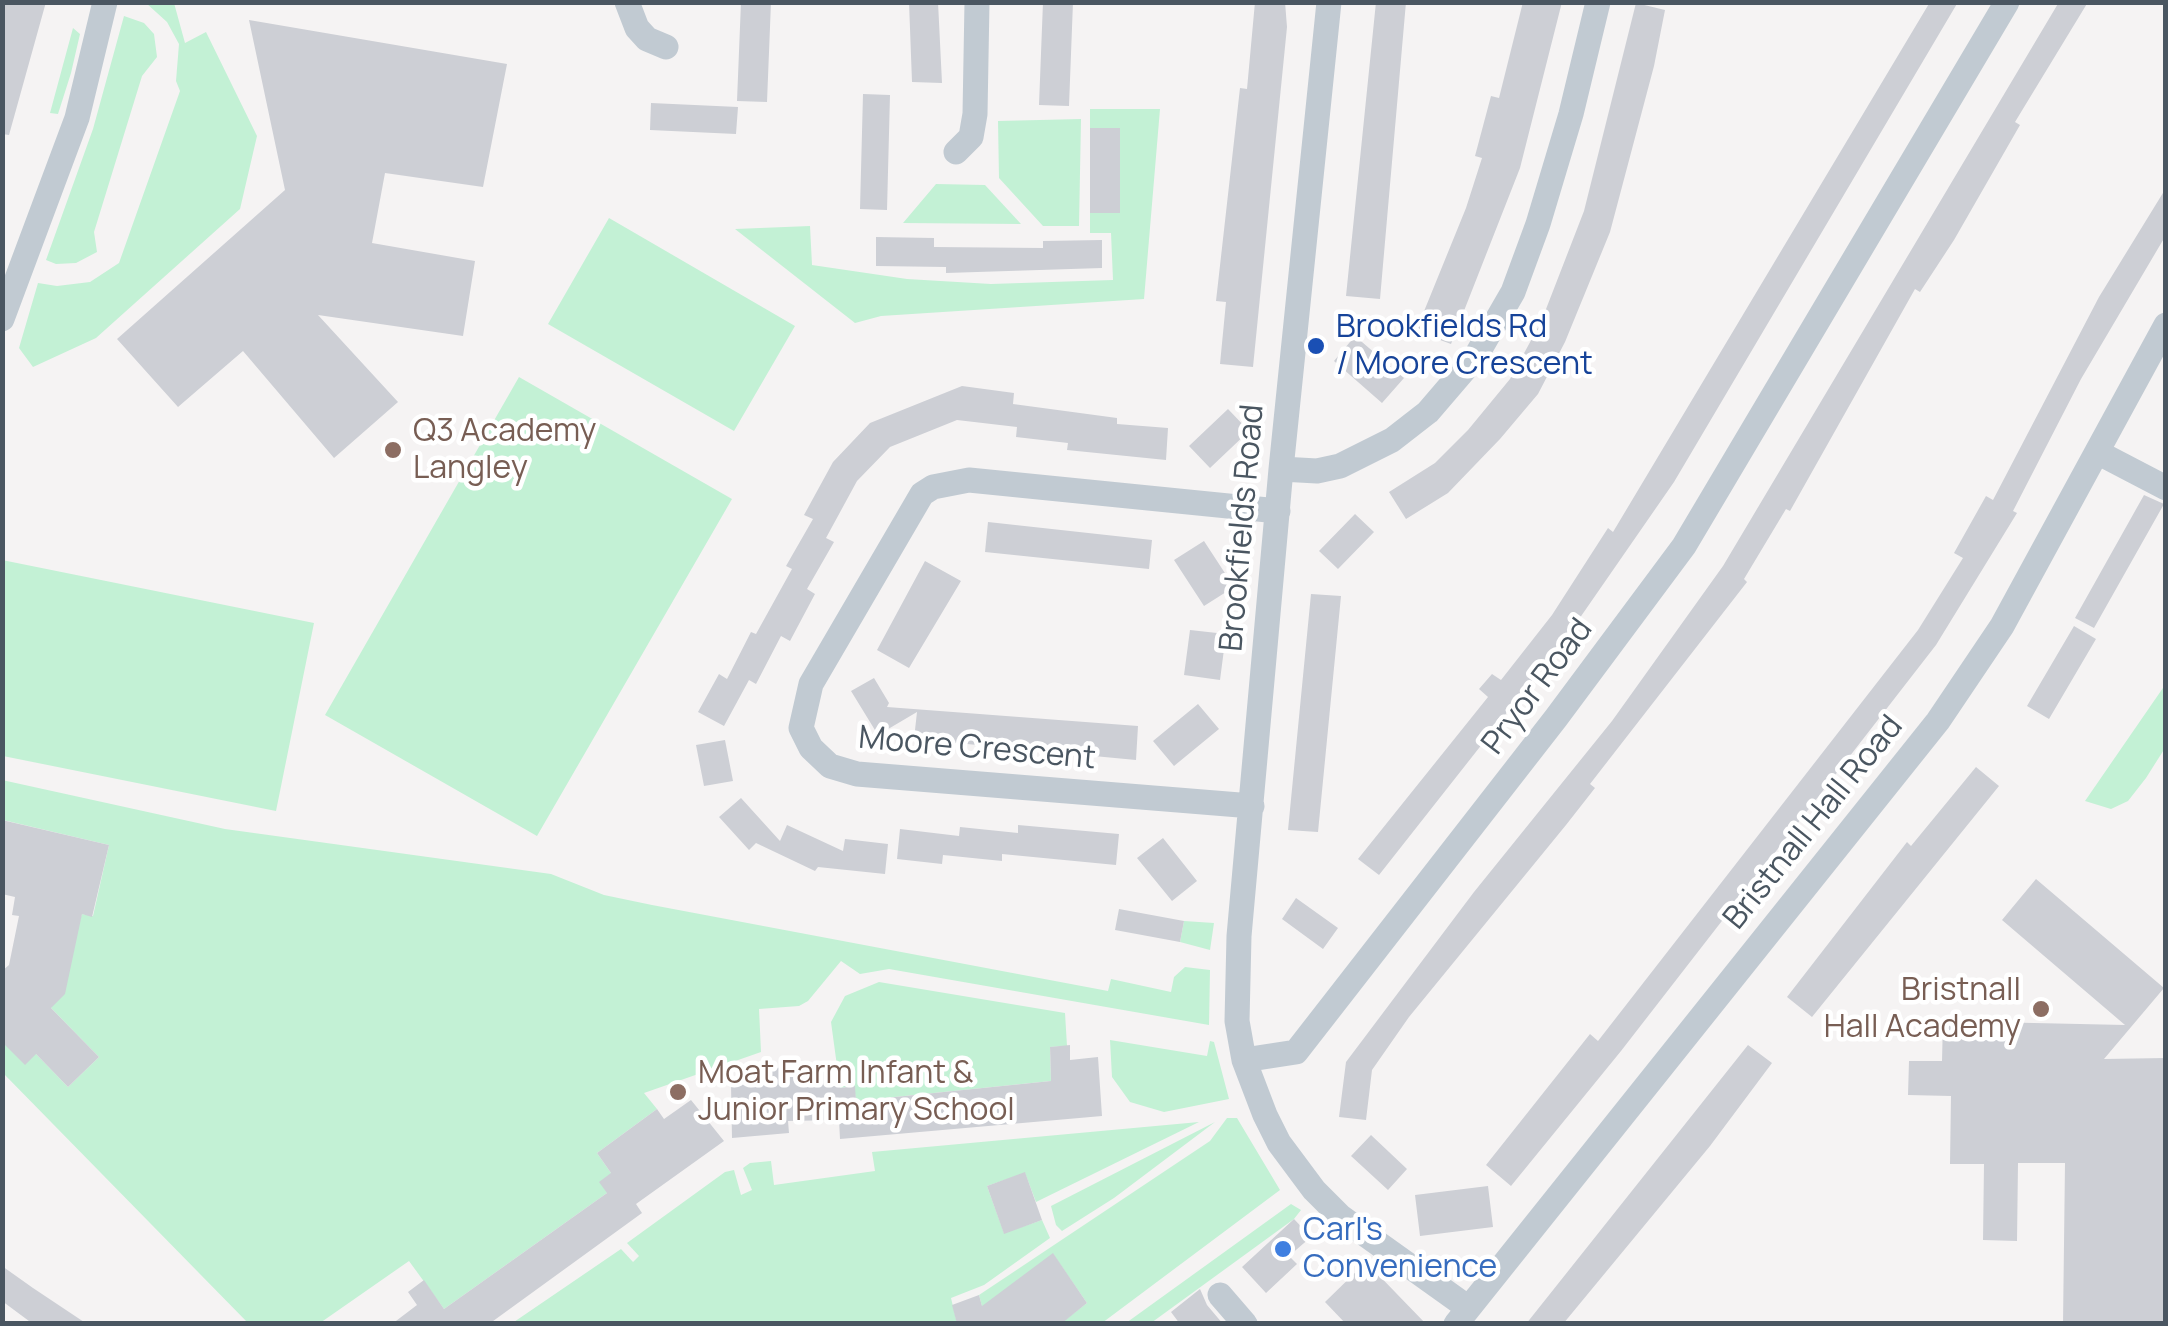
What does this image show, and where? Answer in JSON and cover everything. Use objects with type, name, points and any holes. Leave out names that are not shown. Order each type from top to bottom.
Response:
[{"type":"street","points":[[2,319],[77,118],[104,2]]},
{"type":"street","points":[[627,2],[637,28],[647,39],[666,47]]},
{"type":"street","points":[[956,152],[972,137],[977,2]]},
{"type":"street","name":"Brookfields Road","points":[[1244,1060],[1236,975],[1281,468],[1329,2]]},
{"type":"street","points":[[1281,468],[1316,471],[1340,466],[1392,440],[1428,412],[1476,356],[1513,292],[1538,224],[1572,114],[1598,2]]},
{"type":"street","name":"Pryor Road","points":[[1244,1060],[1296,1052],[1556,718],[1684,546],[2006,2]]},
{"type":"street","name":"Bristnall Hall Road","points":[[1461,1316],[1938,721],[2002,626],[2166,324]]},
{"type":"street","points":[[2096,452],[2166,488]]},
{"type":"street","name":"Moore Crescent","points":[[1252,806],[857,774],[830,766],[811,748],[802,728],[811,684],[922,494],[933,487],[968,480],[1278,511]]},
{"type":"street","points":[[1244,1060],[1279,1143],[1332,1210],[1461,1316]]},
{"type":"street","points":[[1220,1295],[1245,1324]]},
{"type":"green space","points":[[146,3],[174,3],[185,43],[206,32],[257,136],[240,209],[96,338],[33,367],[19,348],[38,283],[57,286],[90,282],[119,263],[180,91],[176,81],[179,44],[167,22]]},
{"type":"green space","points":[[124,16],[144,23],[154,34],[157,57],[142,76],[94,232],[97,252],[76,263],[56,264],[46,260],[93,129]]},
{"type":"green space","points":[[73,28],[80,34],[71,73],[58,114],[50,113]]},
{"type":"green space","points":[[1090,109],[1160,109],[1144,299],[881,316],[855,323],[735,229],[810,226],[812,265],[907,279],[991,284],[1113,280],[1111,233],[1090,233],[1090,213],[1120,213],[1120,129],[1090,128]]},
{"type":"green space","points":[[1081,119],[1079,226],[1043,226],[999,178],[998,121]]},
{"type":"green space","points":[[936,184],[985,185],[1021,224],[903,223]]},
{"type":"green space","points":[[609,218],[795,326],[734,431],[548,324]]},
{"type":"green space","points":[[519,377],[732,499],[537,836],[325,715]]},
{"type":"green space","points":[[2,560],[314,623],[276,811],[3,756]]},
{"type":"green space","points":[[2165,685],[2165,748],[2146,778],[2128,801],[2111,809],[2085,801]]},
{"type":"green space","points":[[2,780],[225,829],[551,874],[604,895],[1108,991],[1111,979],[1171,992],[1174,977],[1185,967],[1210,970],[1209,1025],[889,969],[860,974],[841,961],[808,1001],[799,1006],[759,1009],[761,1052],[644,1093],[657,1109],[597,1153],[611,1173],[607,1193],[444,1309],[409,1261],[320,1323],[248,1323],[3,1073],[3,1042],[36,1054],[68,1087],[99,1057],[51,1008],[82,914],[93,916],[109,845],[3,820]]},
{"type":"green space","points":[[1184,921],[1214,923],[1210,950],[1180,942]]},
{"type":"green space","points":[[879,982],[1065,1013],[1067,1046],[1050,1047],[1051,1081],[856,1101],[854,1086],[840,1088],[831,1022],[845,996]]},
{"type":"green space","points":[[1110,1040],[1207,1056],[1210,1041],[1214,1042],[1229,1099],[1164,1112],[1130,1102],[1112,1077]]},
{"type":"green space","points":[[1227,1118],[1237,1118],[1280,1190],[1102,1323],[1061,1323],[1087,1303],[1053,1254],[983,1310],[979,1295],[1210,1141]]},
{"type":"green space","points":[[1199,1122],[1036,1202],[1025,1173],[987,1186],[1004,1233],[1042,1220],[1050,1238],[984,1285],[951,1298],[957,1323],[511,1324],[621,1249],[633,1262],[639,1256],[627,1243],[725,1172],[734,1170],[741,1195],[752,1190],[743,1168],[750,1163],[771,1161],[774,1185],[875,1171],[872,1152]]},
{"type":"green space","points":[[1215,1122],[1114,1198],[1062,1231],[1056,1225],[1051,1206]]},
{"type":"green space","points":[[1291,1204],[1301,1210],[1294,1219],[1151,1323],[1126,1323]]},
{"type":"building","points":[[2,2],[46,2],[9,135],[2,134]]},
{"type":"building","points":[[741,2],[771,2],[767,102],[737,101]]},
{"type":"building","points":[[909,2],[938,2],[942,83],[912,82]]},
{"type":"building","points":[[1043,2],[1073,2],[1069,106],[1039,105]]},
{"type":"building","points":[[1255,2],[1285,2],[1287,27],[1253,367],[1220,364],[1226,302],[1216,301],[1240,88],[1247,89]]},
{"type":"building","points":[[1376,2],[1406,2],[1380,299],[1346,296]]},
{"type":"building","points":[[1523,2],[1562,2],[1520,168],[1451,344],[1416,331],[1466,208],[1482,158],[1475,156],[1491,96],[1499,98]]},
{"type":"building","points":[[1930,2],[1958,2],[1674,482],[1568,635],[1379,875],[1358,859],[1488,697],[1479,689],[1492,674],[1501,680],[1552,615],[1608,528],[1613,532]]},
{"type":"building","points":[[2059,2],[2088,2],[2015,122],[2020,125],[1954,240],[1920,292],[1915,289],[1790,511],[1786,509],[1744,579],[1747,582],[1590,784],[1595,788],[1409,1017],[1372,1070],[1366,1120],[1339,1117],[1346,1062],[1474,892],[1612,721],[1723,566]]},
{"type":"building","points":[[1636,3],[1665,10],[1654,66],[1610,232],[1565,342],[1538,394],[1500,439],[1448,493],[1406,519],[1389,492],[1435,463],[1468,430],[1510,379],[1541,322],[1584,211]]},
{"type":"building","name":"Q3 Academy Langley","points":[[249,20],[507,64],[483,187],[385,173],[372,243],[475,261],[463,336],[318,315],[398,402],[334,458],[243,351],[178,407],[117,339],[285,190]]},
{"type":"building","points":[[863,94],[890,95],[887,210],[860,209]]},
{"type":"building","points":[[651,103],[738,107],[736,134],[650,130]]},
{"type":"building","points":[[1090,128],[1120,128],[1120,213],[1090,213]]},
{"type":"building","points":[[2166,188],[2166,235],[2081,379],[2013,511],[2017,513],[1936,645],[1621,1051],[1511,1186],[1486,1165],[1590,1034],[1598,1041],[1918,630],[1963,558],[1954,553],[1986,496],[1993,500],[2099,297]]},
{"type":"building","points":[[876,237],[934,238],[934,247],[1043,248],[1043,241],[1102,240],[1102,268],[946,273],[946,267],[876,266]]},
{"type":"building","points":[[1355,336],[1404,378],[1382,403],[1334,361]]},
{"type":"building","points":[[962,386],[1014,393],[1013,404],[1117,418],[1117,424],[1168,428],[1166,460],[1067,450],[1068,443],[1016,437],[1017,427],[957,420],[890,447],[857,481],[826,538],[834,542],[807,589],[815,594],[790,641],[781,636],[756,684],[749,680],[724,726],[698,712],[719,674],[727,679],[751,632],[756,634],[792,569],[786,566],[813,519],[804,515],[833,462],[870,423]]},
{"type":"building","points":[[1228,409],[1249,431],[1210,468],[1189,446]]},
{"type":"building","points":[[2144,495],[2164,504],[2094,628],[2075,618]]},
{"type":"building","points":[[1355,514],[1374,532],[1338,569],[1319,551]]},
{"type":"building","points":[[988,522],[1152,540],[1149,569],[985,552]]},
{"type":"building","points":[[1204,541],[1234,587],[1204,606],[1174,560]]},
{"type":"building","points":[[925,561],[961,581],[909,668],[877,650]]},
{"type":"building","points":[[1311,594],[1341,596],[1318,832],[1288,830]]},
{"type":"building","points":[[2074,626],[2096,639],[2049,719],[2027,706]]},
{"type":"building","points":[[1190,630],[1226,634],[1220,680],[1184,675]]},
{"type":"building","points":[[874,678],[889,703],[887,707],[1138,726],[1136,760],[914,739],[917,712],[878,735],[851,691]]},
{"type":"building","points":[[1198,704],[1219,729],[1174,766],[1153,741]]},
{"type":"building","points":[[725,740],[733,781],[704,786],[696,745]]},
{"type":"building","points":[[1976,767],[1999,786],[1812,1017],[1787,997],[1907,842],[1911,846]]},
{"type":"building","points":[[741,798],[780,841],[787,825],[843,851],[845,839],[888,844],[885,874],[818,867],[815,871],[756,843],[749,850],[719,817]]},
{"type":"building","points":[[2,820],[109,845],[92,917],[82,914],[65,994],[51,1008],[99,1057],[68,1087],[36,1054],[25,1065],[2,1042],[2,971],[9,965],[19,916],[12,915],[15,897],[2,894]]},
{"type":"building","points":[[1018,825],[1119,834],[1116,865],[1002,854],[1002,861],[943,855],[942,864],[897,859],[900,829],[959,836],[960,827],[1018,833]]},
{"type":"building","points":[[1163,838],[1197,881],[1172,901],[1137,858]]},
{"type":"building","points":[[2036,879],[2164,988],[2104,1059],[2166,1058],[2166,1324],[2063,1324],[2065,1163],[2018,1163],[2017,1241],[1983,1240],[1984,1164],[1950,1164],[1951,1096],[1908,1095],[1909,1061],[1942,1061],[1943,1021],[2125,1025],[2002,920]]},
{"type":"building","points":[[1296,898],[1338,928],[1323,949],[1282,919]]},
{"type":"building","points":[[1119,909],[1184,921],[1180,942],[1115,930]]},
{"type":"building","points":[[1070,1045],[1070,1060],[1098,1057],[1102,1116],[840,1139],[839,1120],[788,1121],[789,1133],[732,1138],[731,1085],[765,1081],[764,1069],[839,1062],[840,1088],[855,1086],[856,1101],[1051,1081],[1050,1047]]},
{"type":"building","points":[[1748,1045],[1772,1063],[1710,1146],[1563,1324],[1526,1324]]},
{"type":"building","points":[[691,1100],[724,1141],[636,1204],[642,1213],[489,1324],[392,1324],[417,1305],[408,1292],[424,1280],[444,1309],[607,1193],[599,1182],[611,1173],[597,1153],[657,1109],[664,1119]]},
{"type":"building","points":[[1371,1135],[1407,1169],[1388,1190],[1351,1156]]},
{"type":"building","points":[[1025,1172],[1042,1220],[1004,1234],[987,1186]]},
{"type":"building","points":[[1488,1186],[1493,1227],[1420,1236],[1415,1195]]},
{"type":"building","points":[[1294,1219],[1311,1237],[1289,1256],[1297,1264],[1266,1293],[1242,1267]]},
{"type":"building","points":[[1053,1253],[1087,1303],[1061,1324],[957,1324],[952,1305],[979,1295],[982,1306]]},
{"type":"building","points":[[1366,1262],[1426,1324],[1346,1324],[1325,1302]]},
{"type":"building","points":[[2,1266],[87,1324],[33,1324],[2,1301]]},
{"type":"building","points":[[1200,1289],[1223,1324],[1180,1324],[1171,1312]]},
{"type":"place","name":"Brookfields Rd / Moore Crescent","points":[[1316,346]]},
{"type":"place","name":"Q3 Academy Langley","points":[[393,450]]},
{"type":"place","name":"Bristnall Hall Academy","points":[[2041,1009]]},
{"type":"place","name":"Moat Farm Infant & Junior Primary School","points":[[678,1092]]},
{"type":"place","name":"Carl's Convenience","points":[[1283,1249]]}]
